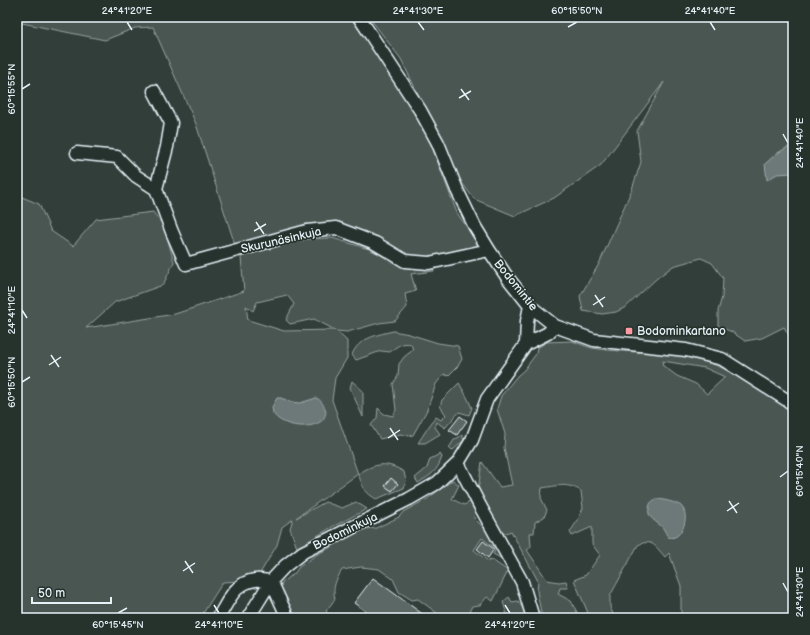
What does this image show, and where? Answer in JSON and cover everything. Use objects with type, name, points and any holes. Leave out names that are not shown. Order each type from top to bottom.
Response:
[{"type":"street","name":"Bodomintie","points":[[359,17],[420,110],[438,143],[475,227],[507,277],[530,306],[555,326],[594,340],[686,350],[722,359],[793,404]]},
{"type":"street","points":[[77,153],[117,157],[136,176],[156,189],[167,147],[171,123],[154,91]]},
{"type":"street","name":"Skurunäsinkuja","points":[[156,189],[186,264],[307,231],[336,228],[375,243],[405,260],[429,263],[489,250]]},
{"type":"street","points":[[526,344],[527,321],[530,306]]},
{"type":"street","name":"Bodominkuja","points":[[248,618],[271,582],[285,566],[303,552],[409,499],[437,483],[458,463],[472,440],[487,399],[526,344],[548,333],[555,326]]},
{"type":"street","points":[[458,463],[522,582],[533,618]]},
{"type":"street","points":[[218,618],[240,585],[256,580],[271,582],[284,615]]},
{"type":"shaded area","points":[[17,17],[350,17],[388,72],[427,134],[457,213],[481,248],[430,258],[404,254],[340,225],[236,248],[196,124],[153,27],[135,28],[105,40],[17,22]]},
{"type":"shaded area","points":[[369,17],[793,17],[793,342],[784,327],[762,338],[745,341],[732,332],[718,326],[718,311],[722,297],[723,278],[712,263],[701,258],[673,266],[656,279],[626,307],[616,312],[602,314],[583,311],[580,296],[599,264],[632,189],[641,162],[637,131],[664,82],[601,165],[554,198],[515,216],[474,199],[460,180],[401,59]]},
{"type":"shaded area","points":[[793,144],[793,173],[777,174],[767,180],[765,164],[776,154]]},
{"type":"shaded area","points":[[17,195],[39,204],[51,231],[73,246],[96,219],[153,212],[164,226],[174,262],[163,285],[115,302],[86,328],[175,314],[244,291],[241,257],[306,239],[332,238],[369,249],[402,266],[412,268],[433,267],[434,271],[411,274],[416,291],[405,294],[407,307],[395,321],[379,323],[347,332],[336,331],[347,341],[347,358],[335,378],[332,400],[358,474],[296,518],[325,502],[342,508],[356,502],[367,509],[332,527],[297,548],[290,528],[293,519],[282,527],[277,545],[256,580],[223,582],[200,618],[17,618]],"holes":[[[287,295],[294,304],[286,320],[290,324],[314,319],[335,330],[284,331],[248,320],[246,306],[253,311],[257,302]]]},
{"type":"shaded area","points":[[393,331],[409,334],[438,343],[458,346],[462,359],[458,366],[448,376],[444,374],[436,384],[427,410],[413,435],[409,436],[401,434],[380,439],[371,425],[377,418],[378,408],[384,414],[393,416],[396,410],[393,384],[398,376],[399,364],[404,357],[413,350],[411,344],[402,344],[390,352],[381,351],[356,360],[352,355],[355,349],[363,341]]},
{"type":"shaded area","points":[[572,341],[592,348],[615,351],[672,354],[698,359],[741,377],[768,394],[793,413],[793,618],[681,618],[681,586],[669,553],[665,557],[650,543],[638,545],[610,596],[610,607],[614,616],[617,618],[600,618],[588,613],[574,580],[586,575],[600,555],[592,544],[592,527],[572,536],[570,532],[578,520],[583,508],[581,491],[571,486],[562,485],[542,488],[541,498],[547,510],[544,517],[535,522],[534,533],[530,533],[531,547],[527,550],[547,580],[559,582],[566,581],[568,588],[560,588],[558,594],[571,601],[582,618],[542,618],[537,591],[538,581],[511,531],[503,534],[483,504],[478,490],[482,462],[500,487],[512,485],[504,448],[505,434],[497,409],[501,396],[536,354],[537,348],[547,342]],"holes":[[[663,361],[705,368],[725,377],[707,394],[696,384],[677,376],[662,365]]]},
{"type":"shaded area","points":[[352,381],[363,391],[363,417],[350,388]]},
{"type":"shaded area","points":[[459,383],[472,408],[469,415],[459,412],[445,428],[437,422],[435,427],[440,434],[425,443],[418,443],[436,417],[441,420],[446,415],[440,406],[442,400]]},
{"type":"shaded area","points":[[277,398],[300,403],[316,398],[324,405],[326,412],[325,416],[320,422],[309,426],[288,424],[273,413],[272,407]]},
{"type":"shaded area","points":[[462,435],[464,440],[452,451],[449,448],[454,440]]},
{"type":"shaded area","points":[[440,454],[442,457],[436,470],[418,483],[415,478],[427,468],[430,459]]},
{"type":"shaded area","points":[[386,465],[398,468],[404,472],[406,481],[404,488],[376,499],[366,491],[358,474],[364,470],[376,466]]},
{"type":"shaded area","points":[[453,480],[459,485],[452,499],[464,505],[470,502],[475,511],[474,518],[488,532],[506,561],[493,554],[496,549],[482,538],[474,550],[488,561],[492,560],[508,571],[493,601],[487,597],[480,605],[472,606],[470,610],[475,614],[472,618],[440,618],[437,613],[418,599],[412,600],[399,592],[393,579],[379,569],[361,567],[342,570],[335,584],[335,599],[326,611],[331,617],[340,615],[344,618],[295,618],[280,589],[282,582],[294,574],[299,567],[316,555],[365,529],[376,528],[399,517],[403,512],[427,499]]},
{"type":"shaded area","points":[[657,499],[666,500],[677,504],[684,510],[684,527],[677,536],[668,537],[663,528],[653,520],[649,514],[650,504]]},
{"type":"shaded area","points":[[509,597],[512,602],[518,601],[524,610],[526,618],[508,618],[503,602]]},
{"type":"building","points":[[460,416],[467,421],[457,435],[449,430]]},
{"type":"building","points":[[391,478],[398,484],[392,491],[385,486]]},
{"type":"building","points":[[483,541],[494,549],[488,558],[477,549]]},
{"type":"building","points":[[373,578],[428,618],[375,618],[354,603]]},
{"type":"place","name":"Bodominkartano","points":[[629,331]]}]
